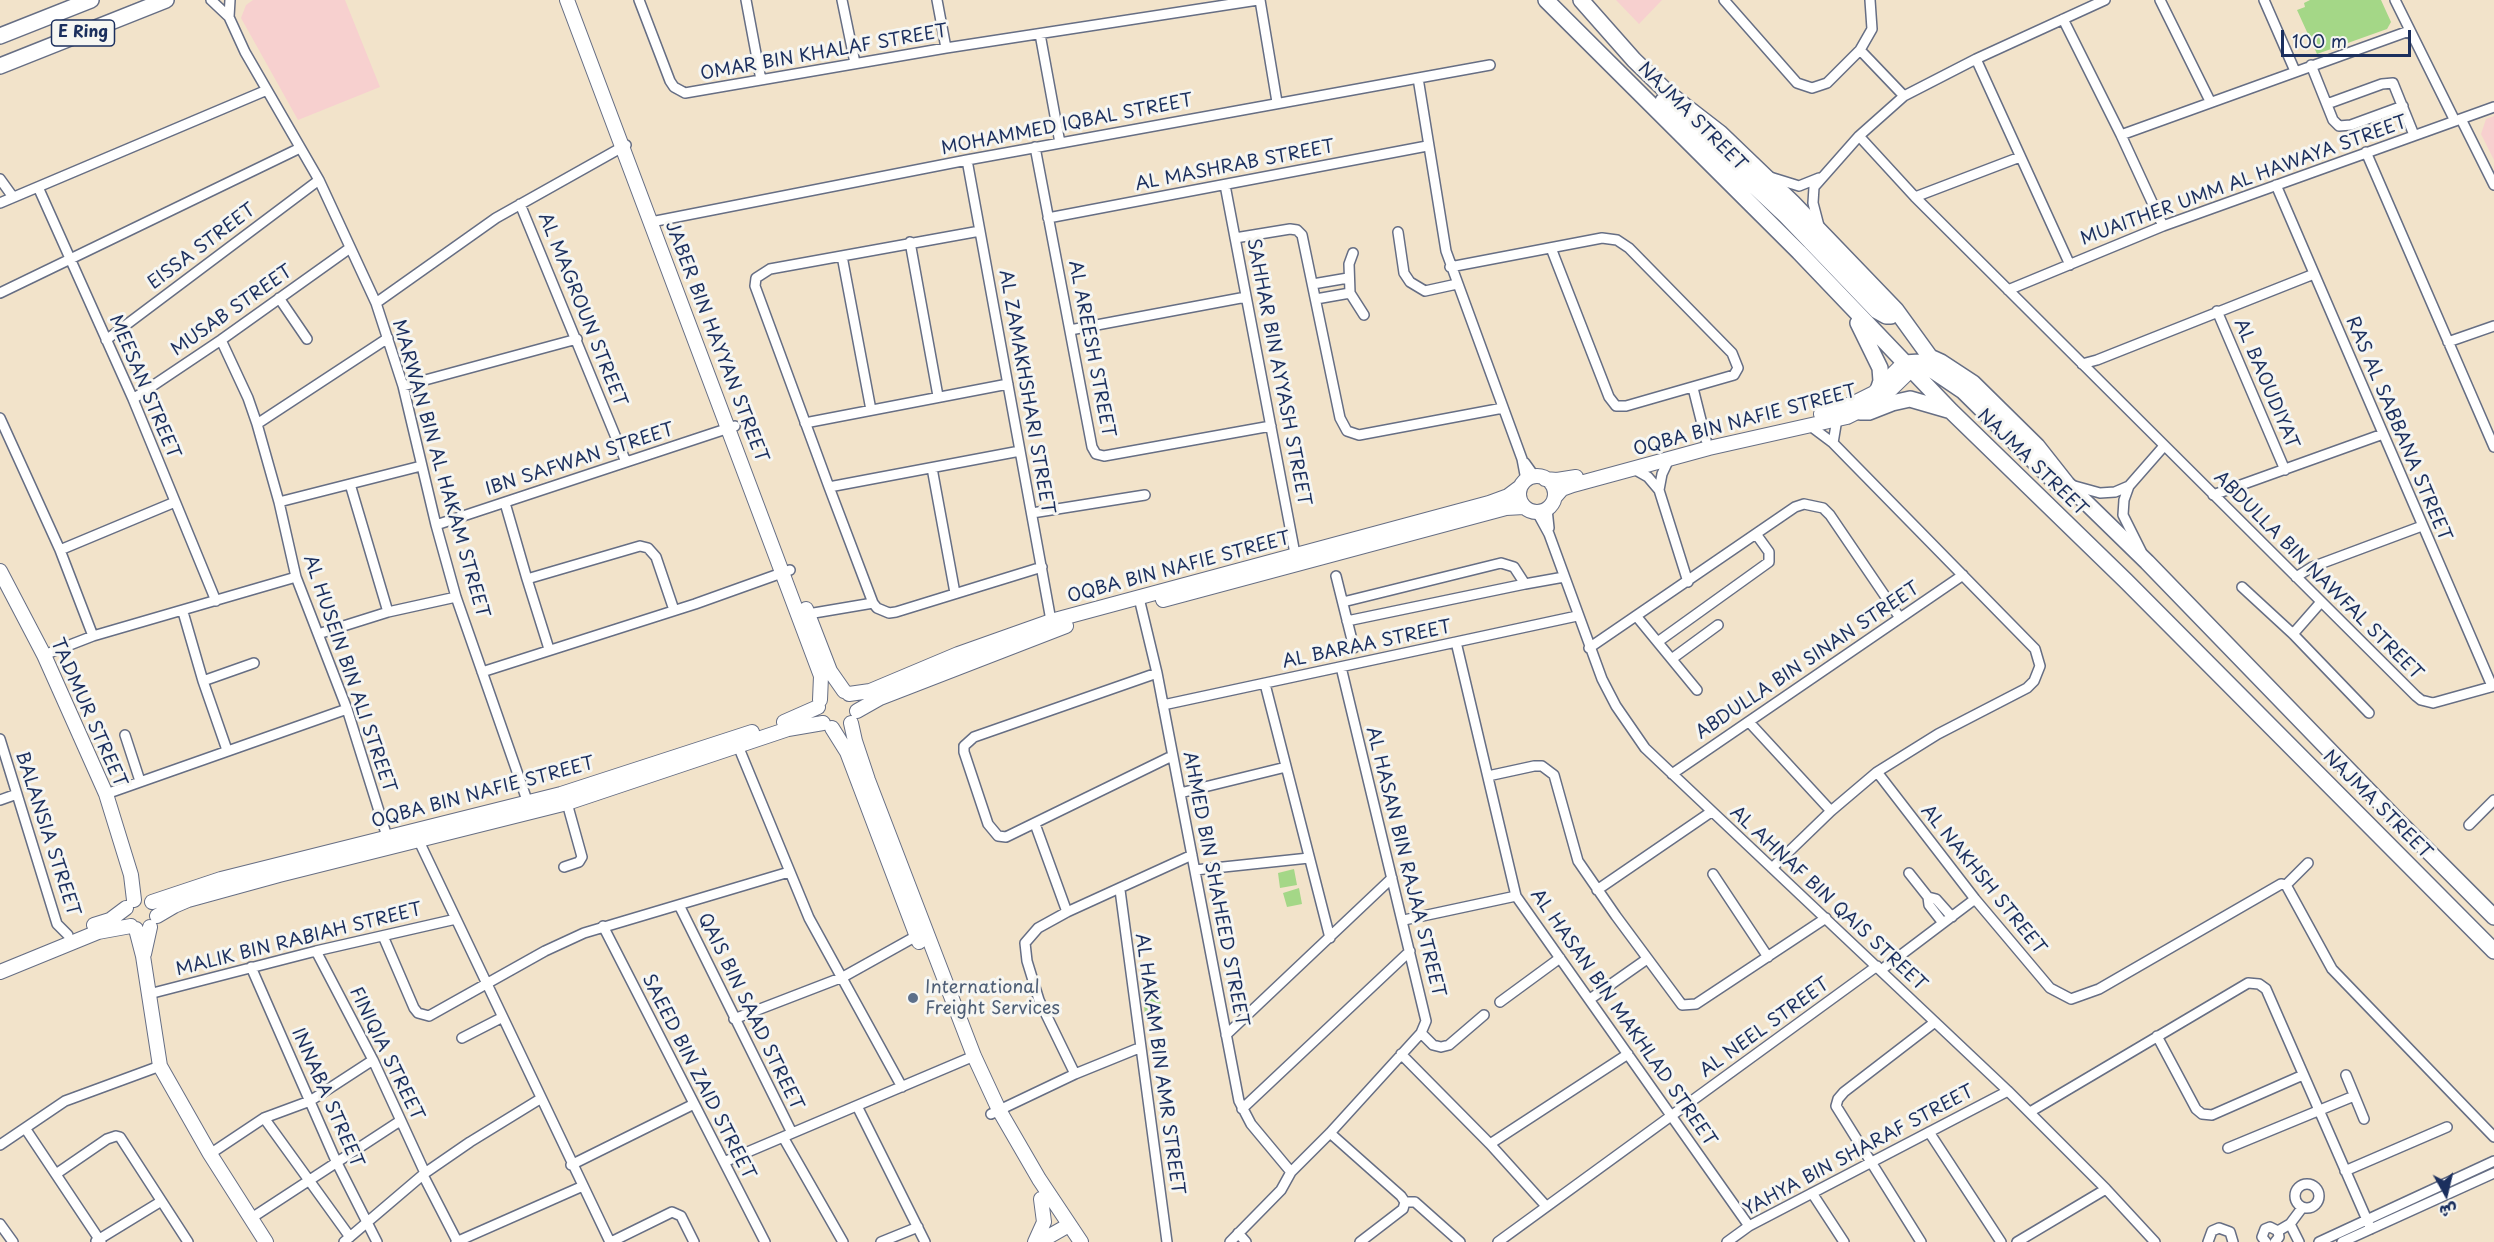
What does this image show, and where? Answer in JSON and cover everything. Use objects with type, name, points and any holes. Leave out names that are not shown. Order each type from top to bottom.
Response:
[{"type":"main road","name":"E Ring","points":[[0,36],[91,0]]},
{"type":"main road","name":"E Ring","points":[[0,66],[166,0]]},
{"type":"main road","name":"NAJMA STREET","points":[[1546,0],[1623,75],[1845,302],[1915,361],[1948,409],[2126,581],[2494,951]]},
{"type":"main road","name":"NAJMA STREET","points":[[1582,3],[1667,92],[1720,133],[1763,174],[1896,310],[1907,324],[1915,361]]},
{"type":"main road","points":[[1623,75],[1664,101],[1786,216],[1877,311],[1891,316],[1896,310]]},
{"type":"main road","points":[[1845,302],[1878,362],[1881,381],[1879,387]]},
{"type":"main road","name":"NAJMA STREET","points":[[1915,361],[1930,357],[1973,383],[2037,446],[2067,484],[2175,590],[2494,917]]},
{"type":"main road","points":[[1915,361],[1963,391],[2163,587],[2175,590]]},
{"type":"main road","points":[[1948,409],[1945,401],[1947,397],[1952,394],[1960,396],[2007,442],[2019,445]]},
{"type":"main road","points":[[1860,412],[1869,412],[1892,402],[1910,399],[1948,409]]},
{"type":"street","name":"MARWAN BIN AL HAKAM STREET","points":[[211,0],[229,17],[245,52],[319,180],[376,303],[403,386],[436,525],[456,597],[530,808]]},
{"type":"street","name":"MARWAN BIN AL HAKAM STREET","points":[[229,17],[230,0]]},
{"type":"street","name":"JABER BIN HAYYAN STREET","points":[[567,0],[655,221],[787,572],[821,676],[819,703]]},
{"type":"street","name":"JABER BIN HAYYAN STREET","points":[[575,0],[625,146]]},
{"type":"street","name":"OMAR BIN KHALAF STREET","points":[[639,0],[670,81],[679,91],[693,93],[946,48],[1259,0]]},
{"type":"street","points":[[746,0],[761,80]]},
{"type":"street","points":[[842,0],[855,63]]},
{"type":"street","points":[[937,0],[946,48]]},
{"type":"street","points":[[1259,0],[1276,102]]},
{"type":"street","points":[[1724,0],[1797,83],[1812,88],[1827,83],[1860,50],[1872,29],[1870,0]]},
{"type":"street","points":[[1822,233],[1815,215],[1812,197],[1814,187],[1859,136],[1904,96],[1976,59],[2105,0]]},
{"type":"street","points":[[2160,0],[2210,101]]},
{"type":"street","points":[[2264,0],[2295,71]]},
{"type":"street","points":[[2395,0],[2409,31],[2494,184]]},
{"type":"street","points":[[2063,19],[2163,226]]},
{"type":"street","points":[[2121,135],[2409,31]]},
{"type":"street","points":[[1040,34],[1060,143]]},
{"type":"street","points":[[1860,50],[1904,96]]},
{"type":"street","points":[[1976,59],[2070,265]]},
{"type":"street","name":"MOHAMMED IQBAL STREET","points":[[655,221],[1035,147],[1490,65]]},
{"type":"street","points":[[2312,65],[2336,124],[2344,127],[2403,106]]},
{"type":"street","points":[[1418,78],[1427,146],[1450,267],[1531,481]]},
{"type":"street","points":[[2327,104],[2388,82],[2396,87],[2414,135]]},
{"type":"street","points":[[0,179],[4,199],[38,187],[267,90]]},
{"type":"street","name":"MUAITHER UMM AL HAWAYA STREET","points":[[2008,290],[2163,226],[2494,107]]},
{"type":"street","name":"ABDULLA BIN NAWFAL STREET","points":[[1859,136],[1915,197],[2421,700],[2433,704],[2493,686]]},
{"type":"street","points":[[376,303],[467,238],[520,204],[625,146]]},
{"type":"street","name":"AL MASHRAB STREET","points":[[1048,218],[1427,146]]},
{"type":"street","name":"AL AREESH STREET","points":[[1035,147],[1092,447],[1096,454],[1104,456],[1271,426]]},
{"type":"street","points":[[0,293],[300,148]]},
{"type":"street","points":[[2366,152],[2494,447]]},
{"type":"street","points":[[1915,197],[2020,157]]},
{"type":"street","name":"AL ZAMAKHSHARI STREET","points":[[967,160],[1052,626]]},
{"type":"street","points":[[1763,174],[1799,186],[1811,183],[1824,175]]},
{"type":"street","name":"EISSA STREET","points":[[105,340],[319,180]]},
{"type":"street","name":"SAHHAR BIN AYYASH STREET","points":[[1225,184],[1294,560]]},
{"type":"street","name":"RAS AL SABBANA STREET","points":[[2276,185],[2382,435],[2493,686]]},
{"type":"street","name":"MEESAN STREET","points":[[38,187],[133,399],[216,600]]},
{"type":"street","name":"AL MAGROUN STREET","points":[[520,204],[626,462]]},
{"type":"street","points":[[1235,238],[1290,229],[1297,230],[1305,242],[1340,418],[1347,431],[1359,435],[1503,408]]},
{"type":"street","points":[[980,231],[770,269],[756,278],[757,294],[877,609],[889,613],[1042,567]]},
{"type":"street","points":[[1398,232],[1404,273],[1410,282],[1425,291],[1457,284]]},
{"type":"street","points":[[1450,267],[1551,248],[1610,238],[1629,248],[1732,353],[1738,368],[1734,375],[1626,406],[1616,406],[1609,398],[1551,248]]},
{"type":"street","points":[[910,242],[938,396]]},
{"type":"street","name":"MUSAB STREET","points":[[133,399],[221,340],[350,248]]},
{"type":"street","points":[[1353,253],[1349,264],[1350,293],[1364,315]]},
{"type":"street","points":[[842,256],[871,410]]},
{"type":"street","points":[[2082,364],[2314,274]]},
{"type":"street","points":[[1313,284],[1348,278]]},
{"type":"street","points":[[1316,299],[1350,293]]},
{"type":"street","points":[[1070,330],[1246,297]]},
{"type":"street","points":[[279,298],[307,339]]},
{"type":"street","name":"AL BAOUDIYAT","points":[[2217,311],[2285,470]]},
{"type":"street","points":[[2448,342],[2494,326]]},
{"type":"street","points":[[257,424],[388,338]]},
{"type":"street","points":[[403,386],[577,339]]},
{"type":"street","name":"AL HUSEIN BIN ALI STREET","points":[[221,340],[248,398],[257,424],[279,502],[296,577],[347,709],[389,843]]},
{"type":"street","name":"OQBA BIN NAFIE STREET","points":[[847,692],[870,690],[958,654],[1052,626],[1294,560],[1489,503],[1508,496],[1531,481],[1564,480],[1706,440],[1839,409],[1863,399],[1915,361]]},
{"type":"street","name":"OQBA BIN NAFIE STREET","points":[[1555,497],[1562,489],[1573,485],[1860,412],[1879,401],[1915,361]]},
{"type":"street","points":[[806,423],[1008,384]]},
{"type":"street","points":[[1693,388],[1706,440]]},
{"type":"street","points":[[0,418],[60,550],[93,636]]},
{"type":"street","points":[[1833,443],[1838,419]]},
{"type":"street","points":[[1772,868],[1831,811],[1877,772],[1938,734],[2027,688],[2037,675],[2040,666],[2035,649],[1833,443],[1809,425]]},
{"type":"street","name":"IBN SAFWAN STREET","points":[[436,525],[732,427]]},
{"type":"street","points":[[2213,495],[2382,435]]},
{"type":"street","points":[[2147,562],[2123,515],[2124,500],[2129,486],[2164,446]]},
{"type":"street","points":[[829,487],[1020,451]]},
{"type":"street","points":[[1659,490],[1662,474],[1670,459]]},
{"type":"street","points":[[279,502],[422,465]]},
{"type":"street","points":[[932,468],[955,593]]},
{"type":"street","points":[[1634,469],[1648,477],[1659,490],[1688,582]]},
{"type":"street","points":[[1531,481],[1551,483],[1555,497],[1542,511],[1524,507],[1520,501],[1531,481]]},
{"type":"street","points":[[350,484],[388,612]]},
{"type":"street","points":[[2067,484],[2100,493],[2115,492],[2129,486]]},
{"type":"street","points":[[1032,513],[1145,495]]},
{"type":"street","points":[[60,550],[175,502]]},
{"type":"street","points":[[505,503],[549,649]]},
{"type":"street","points":[[1589,648],[1795,507],[1804,504],[1823,508],[1900,618]]},
{"type":"street","name":"OQBA BIN NAFIE STREET","points":[[1294,560],[1506,508],[1524,507]]},
{"type":"street","name":"AL AHNAF BIN QAIS STREET","points":[[1542,511],[1563,578],[1589,648],[1616,706],[1645,748],[2030,1112],[2155,1242]]},
{"type":"street","points":[[2296,577],[2312,567],[2422,526]]},
{"type":"street","points":[[1659,641],[1769,562],[1768,552],[1756,534]]},
{"type":"street","points":[[527,579],[640,546],[648,548],[656,557],[674,610]]},
{"type":"street","points":[[1343,602],[1494,564],[1507,564],[1514,567],[1525,584]]},
{"type":"street","name":"JABER BIN HAYYAN STREET","points":[[787,572],[808,614],[830,671],[847,692]]},
{"type":"street","points":[[482,672],[787,572]]},
{"type":"street","name":"ABDULLA BIN SINAN STREET","points":[[1672,774],[1963,575]]},
{"type":"street","points":[[1336,576],[1354,648]]},
{"type":"street","points":[[44,655],[93,636],[183,612],[296,577]]},
{"type":"street","name":"TADMUR STREET","points":[[2,578],[44,655],[106,794],[139,902]]},
{"type":"street","points":[[1347,621],[1563,578]]},
{"type":"street","points":[[2242,587],[2293,634],[2369,713]]},
{"type":"street","points":[[318,634],[388,612],[456,597]]},
{"type":"street","name":"AHMED BIN SHAHEED STREET","points":[[1140,602],[1157,673],[1242,1109],[1291,1172]]},
{"type":"street","points":[[2293,634],[2321,602]]},
{"type":"street","points":[[808,614],[873,603]]},
{"type":"street","points":[[183,612],[203,681],[227,750]]},
{"type":"street","name":"AL BARAA STREET","points":[[1163,705],[1577,616]]},
{"type":"street","points":[[1637,617],[1698,690]]},
{"type":"street","points":[[1673,658],[1718,625]]},
{"type":"street","name":"OQBA BIN NAFIE STREET","points":[[854,717],[880,698],[1052,626]]},
{"type":"street","name":"AL HASAN BIN MAKHLAD STREET","points":[[1456,642],[1516,896],[1749,1226]]},
{"type":"street","points":[[203,681],[254,663]]},
{"type":"street","name":"AL HASAN BIN RAJAA STREET","points":[[1341,667],[1426,1018],[1420,1033]]},
{"type":"street","points":[[1157,673],[974,737],[964,746],[965,758],[988,824],[998,836],[1006,837],[1173,756]]},
{"type":"street","points":[[1265,684],[1330,938]]},
{"type":"street","points":[[921,934],[857,748],[854,698],[847,692],[830,691],[819,703],[819,717],[847,752],[970,1058],[995,1112],[1041,1199],[1069,1236]]},
{"type":"street","name":"OQBA BIN NAFIE STREET","points":[[530,808],[567,803],[736,743],[797,718],[819,703]]},
{"type":"street","points":[[106,794],[347,709]]},
{"type":"street","points":[[827,725],[844,728],[854,717]]},
{"type":"street","points":[[1749,723],[1831,811]]},
{"type":"street","name":"OQBA BIN NAFIE STREET","points":[[0,972],[98,932],[144,925],[188,900],[389,843],[530,808],[736,743],[800,726],[827,725]]},
{"type":"street","points":[[125,735],[140,781]]},
{"type":"street","name":"BALANSIA STREET","points":[[0,739],[57,924],[68,935]]},
{"type":"street","points":[[736,743],[809,918],[902,1087]]},
{"type":"street","points":[[1488,776],[1534,766],[1542,766],[1554,775],[1574,853],[1597,890],[1678,1002],[1687,1006],[1696,1004],[1826,918]]},
{"type":"street","points":[[1180,793],[1286,767]]},
{"type":"street","name":"AL NAKHSH STREET","points":[[1877,772],[1975,899],[2050,988],[2071,999],[2099,989],[2281,884],[2286,885]]},
{"type":"street","points":[[0,800],[17,794]]},
{"type":"street","points":[[2469,825],[2494,800]]},
{"type":"street","name":"OQBA BIN NAFIE STREET","points":[[564,867],[579,862],[582,857],[567,803]]},
{"type":"street","points":[[1597,890],[1711,812]]},
{"type":"street","points":[[1035,824],[1067,912]]},
{"type":"street","points":[[416,836],[610,1242],[672,1212],[681,1216],[694,1242]]},
{"type":"street","name":"OQBA BIN NAFIE STREET","points":[[0,962],[110,920],[139,902],[221,879],[389,843]]},
{"type":"street","points":[[1075,1074],[1039,1000],[1025,952],[1025,943],[1038,928],[1067,912],[1120,890],[1192,855]]},
{"type":"street","points":[[1195,870],[1309,858]]},
{"type":"street","points":[[2308,863],[2286,885],[2332,969],[2494,1137]]},
{"type":"street","points":[[383,936],[414,1008],[423,1016],[435,1014],[544,951],[603,926],[789,872]]},
{"type":"street","points":[[1910,873],[1928,897],[1929,905],[1943,924]]},
{"type":"street","points":[[1713,874],[1768,957]]},
{"type":"street","points":[[1226,1035],[1392,878]]},
{"type":"street","name":"AL HAKAM BIN AMR STREET","points":[[1120,890],[1139,1048],[1167,1242]]},
{"type":"street","points":[[1404,920],[1516,896]]},
{"type":"street","points":[[1928,897],[1936,898],[1952,917]]},
{"type":"street","name":"AL NEEL STREET","points":[[1498,1242],[1975,899]]},
{"type":"street","points":[[144,925],[126,918],[139,902],[157,911],[144,925],[143,956],[160,1066],[210,1154],[266,1242]]},
{"type":"street","name":"QAIS BIN SAAD STREET","points":[[679,905],[788,1135],[843,1242]]},
{"type":"street","name":"MALIK BIN RABIAH STREET","points":[[149,994],[316,951],[456,919]]},
{"type":"street","name":"SAEED BIN ZAID STREET","points":[[603,926],[765,1242]]},
{"type":"street","points":[[734,1019],[843,977],[921,934]]},
{"type":"street","name":"FINIQIA STREET","points":[[316,951],[373,1060],[456,1242]]},
{"type":"street","points":[[1242,1109],[1410,951]]},
{"type":"street","points":[[1500,1002],[1560,958]]},
{"type":"street","points":[[1590,999],[1647,959]]},
{"type":"street","name":"INNABA STREET","points":[[251,967],[336,1161],[377,1242]]},
{"type":"street","points":[[2030,1112],[2248,984],[2259,984],[2266,989],[2370,1229]]},
{"type":"street","points":[[1230,1242],[1281,1190],[1291,1172],[1420,1033],[1433,1045],[1441,1047],[1449,1045],[1484,1015]]},
{"type":"street","points":[[462,1038],[501,1018]]},
{"type":"street","points":[[1921,1242],[1839,1115],[1836,1106],[1838,1099],[1935,1022]]},
{"type":"street","points":[[2157,1036],[2196,1108],[2202,1114],[2211,1114],[2303,1075]]},
{"type":"street","points":[[995,1112],[1075,1074],[1139,1048]]},
{"type":"street","points":[[1401,1054],[1490,1144],[1546,1206]]},
{"type":"street","points":[[1490,1144],[1628,1054]]},
{"type":"street","points":[[724,1162],[970,1058]]},
{"type":"street","points":[[210,1154],[264,1118],[310,1101],[373,1060]]},
{"type":"street","points":[[0,1145],[65,1101],[160,1066]]},
{"type":"street","points":[[2346,1075],[2364,1119]]},
{"type":"street","name":"YAHYA BIN SHARAF STREET","points":[[1727,1242],[1749,1226],[2008,1091]]},
{"type":"street","points":[[2228,1148],[2354,1095]]},
{"type":"street","points":[[264,1118],[347,1240],[424,1174],[470,1142],[540,1099]]},
{"type":"street","points":[[572,1165],[694,1104]]},
{"type":"street","points":[[857,1106],[925,1242]]},
{"type":"street","points":[[995,1112],[1039,1179],[1069,1236]]},
{"type":"street","points":[[250,1219],[400,1121]]},
{"type":"street","points":[[2346,1171],[2447,1127]]},
{"type":"street","points":[[25,1128],[98,1241],[160,1202]]},
{"type":"street","points":[[1330,1132],[1405,1202]]},
{"type":"street","points":[[1929,1132],[2001,1242]]},
{"type":"street","points":[[56,1174],[107,1139],[116,1136],[122,1140],[188,1242]]},
{"type":"street","points":[[2319,1242],[2494,1161]]},
{"type":"street","points":[[2342,1242],[2494,1173]]},
{"type":"street","points":[[456,1242],[583,1186]]},
{"type":"street","points":[[2017,1242],[2106,1189]]},
{"type":"street","points":[[1812,1193],[1844,1242]]},
{"type":"street","points":[[1041,1199],[1044,1222],[1037,1242],[1069,1236]]},
{"type":"street","points":[[1360,1242],[1402,1209],[1405,1202]]},
{"type":"street","points":[[1405,1202],[1415,1202],[1460,1242]]},
{"type":"street","points":[[2278,1231],[2290,1224],[2302,1208]]},
{"type":"street","points":[[0,1224],[13,1242]]},
{"type":"street","points":[[2290,1224],[2299,1242]]},
{"type":"street","points":[[881,1242],[918,1227]]},
{"type":"street","points":[[2261,1240],[2263,1231],[2267,1227],[2273,1227],[2278,1231],[2279,1237],[2275,1242]]},
{"type":"street","points":[[2208,1242],[2212,1231],[2219,1228],[2230,1232],[2233,1242]]},
{"type":"street","points":[[1238,1233],[1246,1242]]},
{"type":"shaded area","points":[[253,0],[345,0],[380,87],[298,120],[241,18],[246,5]]},
{"type":"shaded area","points":[[1616,0],[1662,0],[1639,24]]},
{"type":"shaded area","points":[[2494,116],[2494,160],[2481,134],[2486,119]]},
{"type":"green space","points":[[2310,0],[2381,0],[2391,22],[2387,29],[2317,54],[2297,10],[2305,7],[2304,3]]},
{"type":"green space","points":[[1294,869],[1297,885],[1280,888],[1278,873]]},
{"type":"green space","points":[[1299,888],[1302,904],[1287,907],[1283,893]]},
{"type":"green space","points":[[1159,987],[1162,1016],[1145,1018],[1143,989]]},
{"type":"place","name":"International Freight Services","points":[[913,998]]}]
